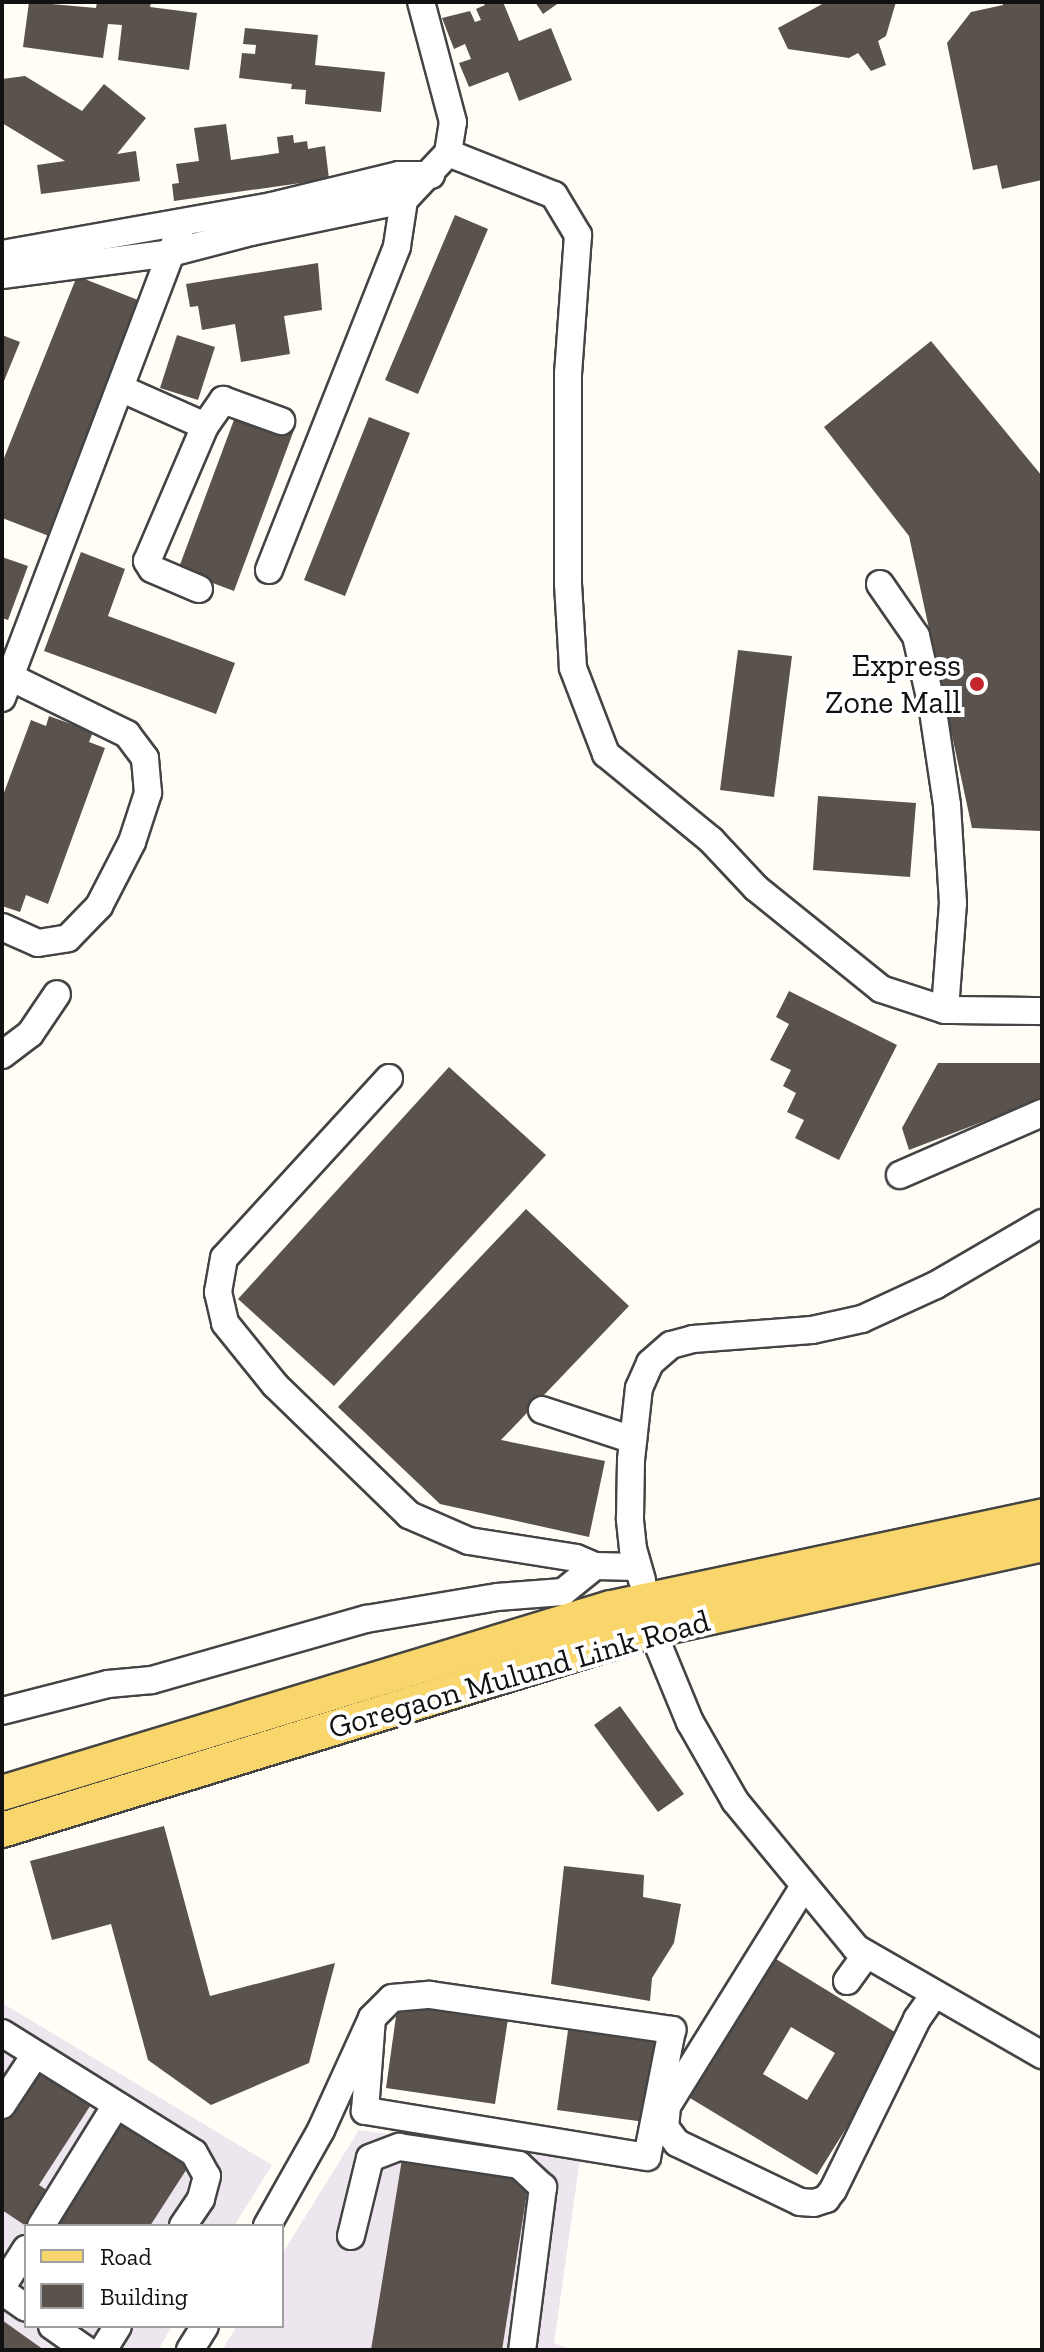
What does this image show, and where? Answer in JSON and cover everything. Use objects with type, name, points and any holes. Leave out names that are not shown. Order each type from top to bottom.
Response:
[{"type":"main road","name":"Goregaon Mulund Link Road","points":[[2,1793],[650,1614],[1042,1516]]},
{"type":"main road","name":"Goregaon Mulund Link Road","points":[[2,1830],[650,1614],[1042,1544]]},
{"type":"street","points":[[2,275],[171,253],[402,188],[431,175],[448,153],[453,122],[421,2]]},
{"type":"street","points":[[448,153],[554,195],[578,235],[568,373],[572,654],[573,668],[606,754],[711,840],[756,888],[881,989],[945,1010],[1042,1011]]},
{"type":"street","points":[[2,254],[402,188]]},
{"type":"street","points":[[269,570],[397,246],[402,188]]},
{"type":"street","points":[[2,927],[38,943],[68,938],[99,906],[132,842],[148,793],[145,758],[127,734],[6,687],[182,224]]},
{"type":"street","points":[[120,388],[205,426]]},
{"type":"street","points":[[199,589],[152,569],[147,561],[205,426],[223,400],[281,421]]},
{"type":"street","points":[[880,584],[916,636],[933,711],[947,805],[953,903],[945,1010]]},
{"type":"street","points":[[2,1055],[30,1034],[57,994]]},
{"type":"street","points":[[389,1078],[224,1258],[218,1292],[225,1323],[275,1385],[409,1515],[469,1541],[576,1558],[595,1566],[637,1567]]},
{"type":"street","points":[[900,1175],[1042,1113]]},
{"type":"street","points":[[1042,1223],[936,1285],[862,1319],[812,1330],[693,1339],[671,1345],[650,1363],[639,1388],[630,1518],[637,1567],[650,1614],[690,1722],[735,1801],[856,1948],[1042,2055]]},
{"type":"street","points":[[542,1410],[633,1440]]},
{"type":"street","points":[[2,1711],[108,1684],[152,1680],[366,1619],[497,1597],[563,1592],[595,1566]]},
{"type":"street","points":[[804,1886],[667,2106],[665,2127],[677,2143],[800,2202],[814,2203],[826,2199],[917,2019],[934,1995]]},
{"type":"street","points":[[847,1981],[866,1955]]},
{"type":"street","points":[[268,2224],[321,2130],[372,2018],[392,1998],[413,1994],[672,2030],[647,2157],[365,2111],[372,2018]]},
{"type":"street","points":[[2,2033],[194,2153],[207,2176],[201,2199],[184,2224]]},
{"type":"street","points":[[2,2105],[35,2055]]},
{"type":"street","points":[[42,2224],[116,2105]]},
{"type":"street","points":[[351,2236],[370,2158],[399,2147],[519,2165],[543,2187],[522,2350]]},
{"type":"street","points":[[24,2252],[2,2289],[24,2306]]},
{"type":"street","points":[[55,2328],[86,2350]]},
{"type":"street","points":[[103,2350],[117,2328]]},
{"type":"street","points":[[190,2350],[204,2328]]},
{"type":"shaded area","points":[[2,2003],[272,2165],[235,2224],[24,2224],[24,2328],[171,2328],[158,2350],[2,2350]]},
{"type":"shaded area","points":[[359,2130],[580,2159],[554,2343],[573,2350],[222,2350],[236,2328],[284,2328],[284,2251]]},
{"type":"building","points":[[29,2],[96,8],[97,2],[151,2],[150,7],[197,13],[189,70],[118,60],[122,25],[108,24],[103,58],[23,47]]},
{"type":"building","points":[[483,2],[503,2],[519,41],[551,28],[572,80],[519,101],[508,72],[469,87],[459,63],[471,59],[465,44],[454,49],[442,18],[470,11],[475,22],[481,20],[476,9],[485,5]]},
{"type":"building","points":[[535,2],[560,2],[543,14]]},
{"type":"building","points":[[826,2],[896,2],[886,36],[878,41],[886,65],[871,71],[858,53],[849,58],[788,49],[778,28]]},
{"type":"building","points":[[1002,2],[1042,2],[1042,180],[1002,189],[997,165],[973,170],[947,43],[971,12],[1003,5]]},
{"type":"building","points":[[245,28],[318,35],[315,65],[385,72],[381,112],[305,104],[306,90],[291,89],[292,84],[239,78],[242,53],[255,54],[256,45],[243,44]]},
{"type":"building","points":[[25,76],[82,111],[104,84],[146,118],[117,154],[136,151],[140,181],[41,194],[37,165],[65,161],[2,123],[2,79]]},
{"type":"building","points":[[226,124],[231,160],[279,153],[277,137],[293,135],[294,143],[307,141],[308,149],[325,146],[329,179],[174,201],[172,184],[179,183],[176,164],[199,161],[194,128]]},
{"type":"building","points":[[455,215],[488,229],[418,394],[385,380]]},
{"type":"building","points":[[318,263],[322,310],[284,316],[290,354],[241,362],[235,324],[202,330],[198,306],[190,307],[186,284]]},
{"type":"building","points":[[77,276],[143,302],[49,536],[2,518],[2,463]]},
{"type":"building","points":[[2,335],[20,342],[4,381],[2,380]]},
{"type":"building","points":[[177,335],[215,347],[198,400],[160,388]]},
{"type":"building","points":[[931,341],[1042,476],[1042,831],[972,828],[909,536],[824,427]]},
{"type":"building","points":[[238,409],[294,430],[234,591],[178,570]]},
{"type":"building","points":[[369,417],[410,433],[345,596],[304,580]]},
{"type":"building","points":[[81,552],[125,569],[108,616],[235,663],[216,714],[44,651]]},
{"type":"building","points":[[2,557],[28,566],[8,620],[2,618]]},
{"type":"building","points":[[738,650],[792,656],[774,797],[720,790]]},
{"type":"building","points":[[49,716],[93,732],[89,742],[105,748],[48,904],[26,895],[20,912],[2,906],[2,798],[31,720],[46,726]]},
{"type":"building","points":[[818,796],[916,803],[910,877],[813,870]]},
{"type":"building","points":[[789,991],[897,1045],[839,1160],[795,1138],[804,1120],[787,1112],[796,1093],[783,1086],[791,1070],[770,1060],[789,1024],[776,1017]]},
{"type":"building","points":[[938,1063],[1042,1063],[1042,1099],[909,1150],[902,1128]]},
{"type":"building","points":[[449,1067],[546,1155],[334,1386],[238,1299]]},
{"type":"building","points":[[526,1209],[629,1306],[501,1440],[605,1461],[589,1537],[440,1504],[338,1407]]},
{"type":"building","points":[[620,1706],[684,1794],[658,1812],[594,1725]]},
{"type":"building","points":[[164,1826],[210,1996],[335,1963],[309,2063],[211,2105],[148,2060],[111,1924],[52,1940],[30,1861]]},
{"type":"building","points":[[564,1866],[644,1875],[643,1897],[681,1904],[674,1943],[652,1978],[650,2001],[551,1984]]},
{"type":"building","points":[[776,1959],[903,2037],[817,2175],[690,2098]],"holes":[[[791,2027],[835,2053],[807,2100],[763,2074]]]},
{"type":"building","points":[[398,2002],[508,2019],[495,2104],[386,2088]]},
{"type":"building","points":[[569,2023],[657,2035],[645,2122],[557,2110]]},
{"type":"building","points":[[44,2043],[105,2083],[39,2185],[63,2201],[127,2104],[199,2150],[151,2224],[24,2225],[2,2210],[2,2107]]},
{"type":"building","points":[[402,2159],[529,2180],[502,2350],[371,2350]]},
{"type":"building","points":[[2,2320],[44,2350],[2,2350]]},
{"type":"place","name":"Express Zone Mall","points":[[977,684]]}]
